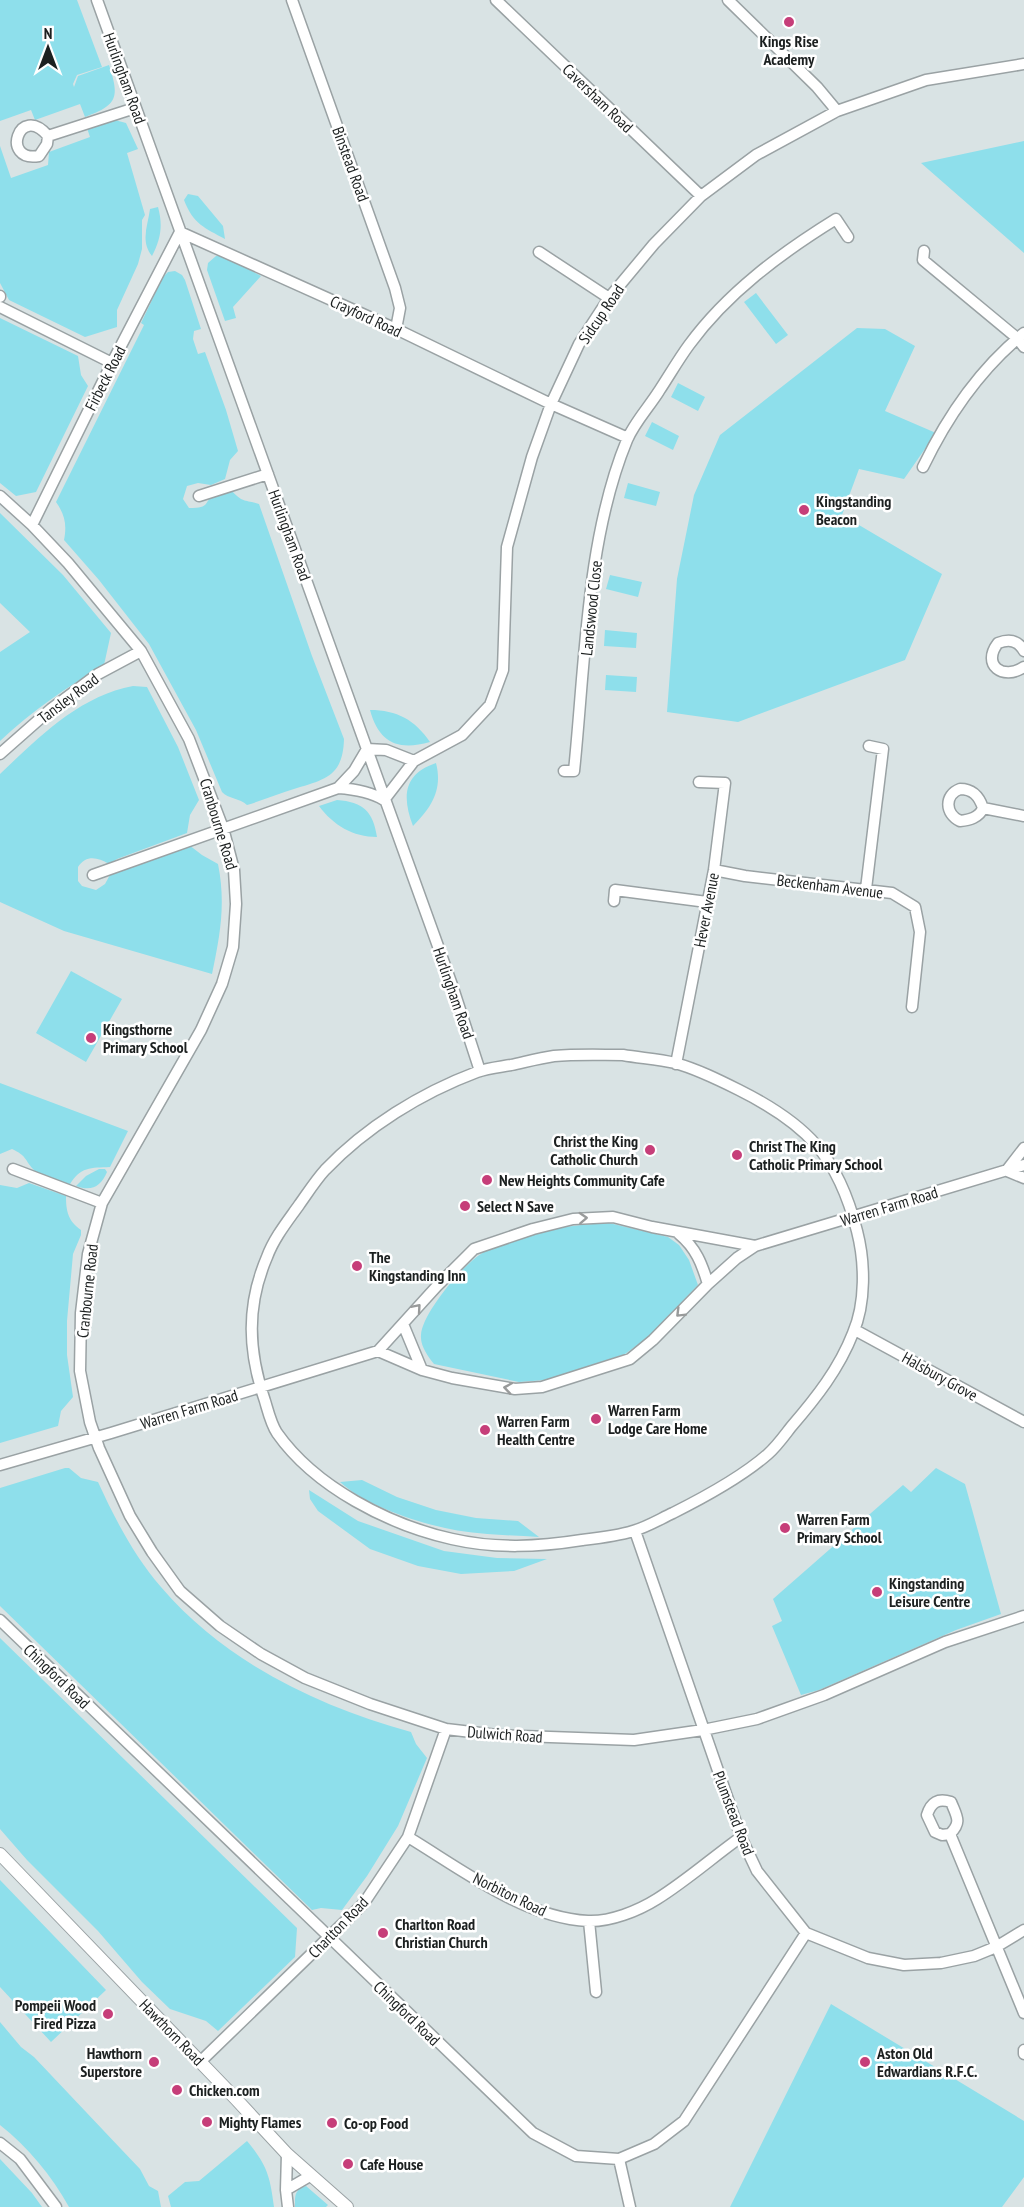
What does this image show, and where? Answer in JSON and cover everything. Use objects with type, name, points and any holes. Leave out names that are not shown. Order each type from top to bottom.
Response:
[{"type":"street","name":"Hurlingham Road","points":[[97,0],[452,985],[480,1071]]},
{"type":"street","name":"Binstead Road","points":[[292,0],[395,288],[400,308],[396,329]]},
{"type":"street","name":"Caversham Road","points":[[496,0],[700,196]]},
{"type":"street","points":[[728,0],[817,87],[837,111]]},
{"type":"street","name":"Sidcup Road","points":[[384,800],[414,761],[462,735],[490,705],[503,670],[507,547],[532,457],[551,404],[579,344],[609,298],[654,244],[700,196],[756,155],[837,111],[926,80],[1024,64]]},
{"type":"street","points":[[48,136],[135,108]]},
{"type":"street","name":"Landswood Close","points":[[564,771],[574,771],[589,608],[599,543],[614,478],[628,438],[689,344],[727,301],[774,260],[836,219],[848,237]]},
{"type":"street","name":"Crayford Road","points":[[180,232],[396,329],[551,404]]},
{"type":"street","name":"Firbeck Road","points":[[32,525],[180,232]]},
{"type":"street","points":[[923,467],[978,378],[1022,340],[923,260],[924,250]]},
{"type":"street","points":[[539,252],[609,298]]},
{"type":"street","points":[[0,308],[112,363]]},
{"type":"street","points":[[551,404],[628,438]]},
{"type":"street","points":[[199,496],[268,474]]},
{"type":"street","name":"Cranbourne Road","points":[[0,496],[68,562],[141,651],[189,739],[224,828],[234,870],[236,904],[233,947],[228,966],[201,1030],[102,1203],[88,1254],[81,1313],[80,1371],[95,1436]]},
{"type":"street","points":[[1024,651],[1017,643],[1006,640],[995,647],[992,657],[993,663],[1003,673],[1011,673],[1024,667]]},
{"type":"street","name":"Tansley Road","points":[[0,754],[51,709],[98,674],[141,651]]},
{"type":"street","points":[[866,889],[883,749],[869,746]]},
{"type":"street","points":[[338,788],[354,771],[367,749],[386,750],[414,761]]},
{"type":"street","name":"Hever Avenue","points":[[676,1064],[714,870],[725,783],[699,782]]},
{"type":"street","points":[[93,875],[338,788],[377,795],[384,800]]},
{"type":"street","points":[[983,808],[1024,816]]},
{"type":"street","name":"Beckenham Avenue","points":[[714,870],[745,876],[892,893],[915,907],[920,932],[912,1007]]},
{"type":"street","points":[[615,902],[615,890],[707,902]]},
{"type":"street","points":[[623,1055],[676,1064],[720,1081],[771,1106],[794,1121],[831,1165],[845,1191],[854,1216],[862,1259],[861,1291],[855,1330],[840,1362],[820,1394],[769,1453],[705,1498],[635,1531],[538,1547],[488,1545],[450,1539],[414,1528],[371,1510],[332,1488],[274,1431],[260,1387],[251,1343],[252,1309],[256,1287],[267,1255],[281,1229],[321,1174],[349,1147],[391,1116],[428,1095],[480,1071],[553,1056],[623,1055]]},
{"type":"street","points":[[1024,1148],[1007,1171],[1024,1178]]},
{"type":"street","name":"Warren Farm Road","points":[[378,1351],[422,1370],[515,1389],[533,1389],[553,1384],[630,1359],[708,1284],[737,1258],[755,1246],[1024,1165]]},
{"type":"street","points":[[13,1169],[102,1203]]},
{"type":"street","name":"Warren Farm Road","points":[[0,1465],[378,1351],[474,1249],[504,1238],[573,1219],[613,1217],[676,1232],[755,1246]]},
{"type":"street","points":[[676,1232],[688,1241],[699,1257],[708,1284]]},
{"type":"street","points":[[404,1323],[422,1370]]},
{"type":"street","name":"Halsbury Grove","points":[[855,1330],[1024,1422]]},
{"type":"street","name":"Dulwich Road","points":[[95,1436],[130,1516],[152,1552],[180,1591],[220,1626],[261,1654],[305,1678],[370,1704],[446,1730],[497,1735],[634,1740],[703,1730],[757,1719],[824,1695],[945,1642],[1024,1616]]},
{"type":"street","name":"Plumstead Road","points":[[635,1531],[741,1837],[757,1871],[806,1933],[868,1958],[904,1965],[941,1963],[974,1956],[996,1947],[1024,1930]]},
{"type":"street","name":"Chingford Road","points":[[0,1620],[533,2133],[576,2156],[619,2158],[654,2144],[684,2121],[806,1933]]},
{"type":"street","name":"Charlton Road","points":[[200,2062],[364,1903],[408,1837],[446,1730]]},
{"type":"street","points":[[950,1834],[1024,2013]]},
{"type":"street","name":"Norbiton Road","points":[[408,1837],[496,1890],[537,1910],[589,1922],[609,1919],[656,1900],[741,1837]]},
{"type":"street","name":"Hawthorn Road","points":[[0,1854],[287,2154],[343,2206]]},
{"type":"street","points":[[589,1922],[596,1992]]},
{"type":"street","points":[[0,2143],[20,2159],[56,2207]]},
{"type":"street","points":[[287,2154],[288,2207]]},
{"type":"street","points":[[619,2158],[630,2207]]},
{"type":"street","points":[[286,2190],[310,2176]]},
{"type":"shaded area","points":[[0,0],[77,0],[102,67],[77,75],[73,84],[74,87],[78,76],[109,65],[115,93],[110,104],[85,117],[80,104],[35,120],[31,110],[0,121]]},
{"type":"shaded area","points":[[111,119],[126,123],[138,149],[127,153],[145,215],[142,220],[142,249],[138,264],[117,310],[117,327],[85,337],[9,300],[0,283],[0,146],[11,178],[48,165],[49,152],[90,137],[87,128]]},
{"type":"shaded area","points":[[1024,141],[1024,253],[921,163]]},
{"type":"shaded area","points":[[188,194],[198,196],[223,226],[225,239],[206,228],[191,215],[184,200]]},
{"type":"shaded area","points":[[158,207],[160,232],[152,256],[146,245],[146,233],[150,209]]},
{"type":"shaded area","points":[[216,256],[223,256],[261,276],[233,307],[236,318],[225,321],[207,270],[208,263]]},
{"type":"shaded area","points":[[175,271],[185,280],[201,329],[194,331],[193,339],[198,354],[205,352],[238,451],[230,460],[225,479],[211,485],[198,483],[187,486],[183,499],[189,508],[201,507],[215,495],[231,490],[242,499],[259,504],[312,656],[344,739],[341,760],[337,768],[325,778],[247,805],[222,792],[196,730],[149,644],[64,540],[64,520],[56,502],[144,325],[141,323],[163,277],[168,272]]},
{"type":"shaded area","points":[[756,293],[788,335],[776,344],[744,302]]},
{"type":"shaded area","points":[[0,318],[78,356],[81,375],[88,386],[36,492],[16,496],[0,483]]},
{"type":"shaded area","points":[[857,328],[885,329],[915,346],[885,411],[936,433],[904,479],[859,469],[842,515],[942,574],[905,660],[738,722],[667,712],[677,579],[694,495],[720,435]]},
{"type":"shaded area","points":[[678,383],[705,397],[698,411],[671,397]]},
{"type":"shaded area","points":[[652,422],[679,436],[673,450],[645,436]]},
{"type":"shaded area","points":[[628,483],[660,492],[656,506],[624,498]]},
{"type":"shaded area","points":[[0,513],[63,575],[111,633],[104,665],[50,700],[0,741],[0,652],[30,632],[0,603]]},
{"type":"shaded area","points":[[610,575],[642,582],[638,597],[606,589]]},
{"type":"shaded area","points":[[605,630],[637,633],[636,648],[604,646]]},
{"type":"shaded area","points":[[606,675],[637,677],[636,692],[605,690]]},
{"type":"shaded area","points":[[133,686],[147,687],[178,747],[199,800],[190,815],[187,833],[109,864],[96,859],[85,860],[78,867],[78,881],[82,886],[96,890],[105,884],[111,873],[189,845],[218,864],[222,906],[220,933],[212,974],[64,931],[0,902],[0,774],[60,720],[95,699]]},
{"type":"shaded area","points":[[370,710],[397,714],[412,722],[430,742],[419,745],[399,745],[391,742],[379,730]]},
{"type":"shaded area","points":[[436,763],[437,790],[430,805],[413,826],[407,805],[408,788],[417,773]]},
{"type":"shaded area","points":[[337,800],[354,803],[365,810],[373,821],[377,837],[360,835],[344,829],[319,806]]},
{"type":"shaded area","points":[[71,971],[122,999],[86,1062],[36,1033]]},
{"type":"shaded area","points":[[0,1083],[128,1131],[110,1167],[86,1169],[73,1179],[69,1186],[40,1175],[17,1151],[12,1149],[0,1154]]},
{"type":"shaded area","points":[[99,1169],[105,1169],[107,1172],[95,1187],[76,1186],[86,1176]]},
{"type":"shaded area","points":[[29,1183],[66,1196],[69,1215],[73,1223],[81,1230],[73,1254],[67,1321],[67,1355],[73,1397],[61,1411],[58,1426],[0,1443],[0,1185],[17,1188]]},
{"type":"shaded area","points":[[609,1223],[668,1237],[679,1245],[689,1260],[698,1285],[647,1338],[625,1354],[545,1380],[519,1382],[434,1364],[422,1343],[423,1326],[436,1302],[466,1266],[484,1252],[514,1239],[561,1228]]},
{"type":"shaded area","points":[[69,1468],[81,1478],[98,1482],[111,1510],[142,1563],[186,1614],[214,1638],[243,1659],[307,1694],[341,1709],[411,1732],[416,1744],[427,1758],[398,1826],[367,1876],[342,1910],[321,1908],[312,1910],[0,1606],[0,1488]]},
{"type":"shaded area","points":[[936,1468],[965,1484],[1001,1614],[956,1630],[819,1690],[801,1695],[772,1626],[782,1621],[773,1599],[903,1485],[911,1492]]},
{"type":"shaded area","points":[[362,1480],[397,1497],[436,1510],[476,1518],[518,1521],[539,1537],[472,1532],[422,1522],[377,1506],[340,1482]]},
{"type":"shaded area","points":[[309,1490],[358,1521],[444,1551],[497,1558],[547,1559],[514,1571],[461,1574],[418,1566],[370,1549],[318,1511],[310,1499]]},
{"type":"shaded area","points":[[0,1638],[297,1928],[295,1957],[218,2031],[206,2021],[170,2009],[142,1982],[98,1931],[27,1860],[0,1829]]},
{"type":"shaded area","points":[[0,1880],[106,1990],[51,2042],[0,1987]]},
{"type":"shaded area","name":"Aston Old Edwardians R.F.C.","points":[[831,2004],[1024,2121],[1024,2177],[1002,2207],[730,2207]]},
{"type":"shaded area","points":[[0,2022],[21,2047],[34,2057],[140,2169],[149,2186],[158,2191],[161,2207],[69,2207],[39,2163],[0,2125]]},
{"type":"shaded area","points":[[247,2141],[266,2171],[274,2207],[171,2207],[168,2196],[185,2182],[199,2181]]},
{"type":"shaded area","points":[[0,2159],[32,2193],[42,2207],[0,2207]]},
{"type":"shaded area","points":[[306,2186],[328,2205],[326,2207],[295,2207],[296,2194],[299,2189]]},
{"type":"place","name":"Kings Rise Academy","points":[[789,22]]},
{"type":"place","name":"Kingstanding Beacon","points":[[804,510]]},
{"type":"place","name":"Kingsthorne Primary School","points":[[91,1038]]},
{"type":"place","name":"Christ the King Catholic Church","points":[[650,1150]]},
{"type":"place","name":"Christ The King Catholic Primary School","points":[[737,1155]]},
{"type":"place","name":"New Heights Community Cafe","points":[[487,1180]]},
{"type":"place","name":"Select N Save","points":[[465,1206]]},
{"type":"place","name":"The Kingstanding Inn","points":[[357,1266]]},
{"type":"place","name":"Warren Farm Lodge Care Home","points":[[596,1419]]},
{"type":"place","name":"Warren Farm Health Centre","points":[[485,1430]]},
{"type":"place","name":"Warren Farm Primary School","points":[[785,1528]]},
{"type":"place","name":"Kingstanding Leisure Centre","points":[[877,1592]]},
{"type":"place","name":"Charlton Road Christian Church","points":[[383,1933]]},
{"type":"place","name":"Pompeii Wood Fired Pizza","points":[[108,2014]]},
{"type":"place","name":"Hawthorn Superstore","points":[[154,2062]]},
{"type":"place","name":"Aston Old Edwardians R.F.C.","points":[[865,2062]]},
{"type":"place","name":"Chicken.com","points":[[177,2090]]},
{"type":"place","name":"Mighty Flames","points":[[207,2122]]},
{"type":"place","name":"Co-op Food","points":[[332,2123]]},
{"type":"place","name":"Cafe House","points":[[348,2164]]}]
